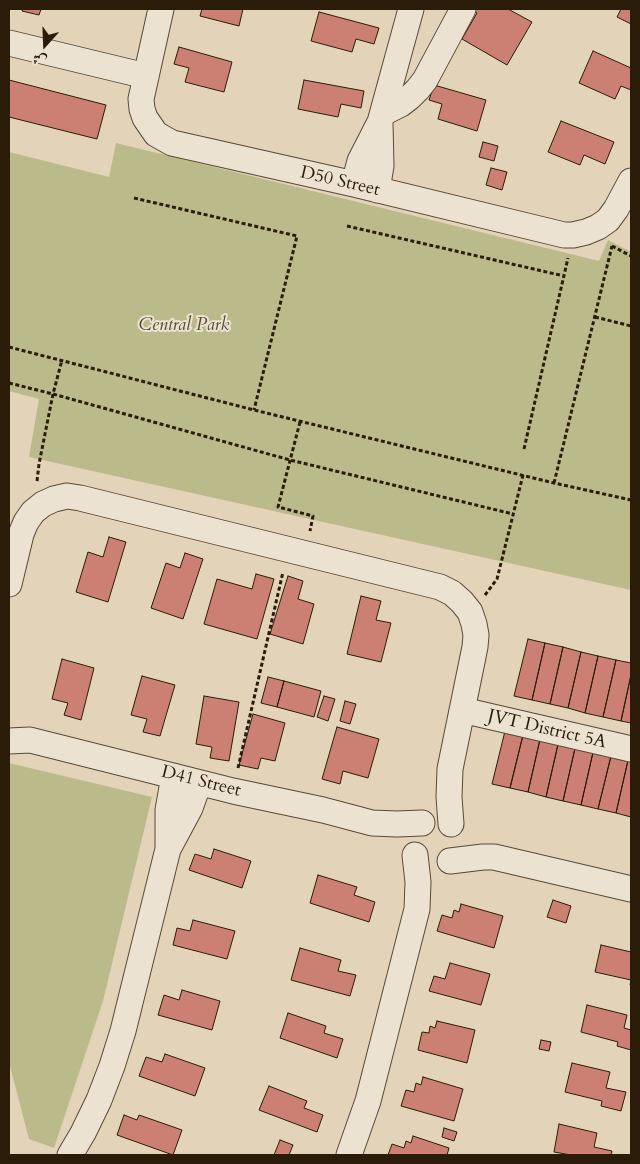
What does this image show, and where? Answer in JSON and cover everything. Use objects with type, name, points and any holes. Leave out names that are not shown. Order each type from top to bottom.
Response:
[{"type":"street","name":"D50 Street","points":[[161,9],[141,99],[142,109],[149,126],[164,140],[182,146],[365,187],[554,233],[579,233]]},
{"type":"street","points":[[365,187],[381,166],[381,117],[411,9]]},
{"type":"street","points":[[381,117],[410,97],[425,80],[463,9]]},
{"type":"street","points":[[9,43],[146,76]]},
{"type":"street","points":[[579,233],[598,227],[608,220],[616,210],[631,181]]},
{"type":"street","points":[[9,584],[21,534],[26,522],[33,512],[43,504],[67,496],[440,587],[452,593],[470,612],[476,635],[450,769],[449,797],[454,830],[459,840],[458,852],[430,885],[417,909]]},
{"type":"street","name":"JVT District 5A","points":[[462,710],[631,749]]},
{"type":"street","name":"D41 Street","points":[[9,727],[21,736],[19,740],[233,791],[324,810],[372,823],[423,822]]},
{"type":"street","points":[[350,1155],[368,1101],[417,909],[418,882],[415,854],[412,847],[413,833],[423,822],[438,796],[450,769]]},
{"type":"street","points":[[168,849],[168,810],[174,776]]},
{"type":"street","points":[[70,1155],[99,1100],[112,1066],[168,849],[190,808],[199,782]]},
{"type":"street","points":[[423,822],[435,818],[446,821],[475,848],[494,857],[631,889]]},
{"type":"street","name":"D41 Street","points":[[372,823],[394,836],[415,854]]},
{"type":"street","points":[[415,854],[429,866],[441,866],[449,862],[494,857]]},
{"type":"path","points":[[134,198],[297,236],[254,410]]},
{"type":"path","points":[[347,226],[564,276]]},
{"type":"path","points":[[524,449],[564,276],[579,233]]},
{"type":"path","points":[[554,483],[612,246]]},
{"type":"path","points":[[595,317],[631,326]]},
{"type":"path","points":[[9,347],[300,422],[631,500]]},
{"type":"path","points":[[33,512],[39,464],[62,360]]},
{"type":"path","points":[[9,383],[290,460],[514,514]]},
{"type":"path","points":[[233,791],[296,552],[313,516],[278,508],[300,422]]},
{"type":"path","points":[[470,612],[497,579],[523,475]]},
{"type":"green space","name":"Central Park","points":[[116,143],[599,261],[608,240],[631,252],[631,590],[29,457],[39,399],[9,391],[9,152],[109,177]]},
{"type":"green space","points":[[9,763],[152,797],[103,1001],[54,1148],[29,1139],[9,1062]]},
{"type":"building","points":[[23,9],[41,9],[39,15],[22,11]]},
{"type":"building","points":[[202,9],[243,9],[239,26],[200,16]]},
{"type":"building","points":[[470,9],[508,9],[532,22],[507,65],[462,39],[477,13]]},
{"type":"building","points":[[621,9],[631,9],[631,24],[617,17]]},
{"type":"building","points":[[319,12],[379,28],[374,44],[356,39],[352,52],[311,41]]},
{"type":"building","points":[[179,47],[232,62],[224,92],[185,82],[189,68],[174,64]]},
{"type":"building","points":[[593,51],[631,68],[631,90],[621,86],[615,99],[579,83]]},
{"type":"building","points":[[9,80],[106,105],[97,139],[9,117]]},
{"type":"building","points":[[304,80],[364,91],[361,108],[341,104],[338,117],[298,109]]},
{"type":"building","points":[[434,85],[486,100],[477,131],[438,119],[442,104],[429,100]]},
{"type":"building","points":[[561,121],[614,142],[605,164],[584,155],[580,165],[548,152]]},
{"type":"building","points":[[483,142],[498,146],[494,161],[479,157]]},
{"type":"building","points":[[491,168],[507,172],[502,190],[486,185]]},
{"type":"building","points":[[109,537],[126,542],[108,602],[76,592],[88,552],[103,557]]},
{"type":"building","points":[[185,553],[203,559],[183,619],[151,608],[166,563],[180,568]]},
{"type":"building","points":[[256,574],[274,579],[257,639],[204,624],[217,579],[252,589]]},
{"type":"building","points":[[288,576],[303,581],[298,599],[314,604],[303,644],[270,634]]},
{"type":"building","points":[[361,596],[381,601],[376,620],[391,623],[381,662],[347,654]]},
{"type":"building","points":[[528,639],[545,643],[532,700],[514,696]]},
{"type":"building","points":[[545,643],[563,647],[550,704],[532,700]]},
{"type":"building","points":[[563,647],[581,652],[568,708],[550,704]]},
{"type":"building","points":[[581,652],[598,656],[585,713],[568,708]]},
{"type":"building","points":[[598,656],[616,660],[603,717],[585,713]]},
{"type":"building","points":[[62,659],[94,668],[81,720],[64,715],[68,703],[52,699]]},
{"type":"building","points":[[616,660],[631,663],[631,675],[621,721],[603,717]]},
{"type":"building","points":[[631,675],[631,723],[621,721]]},
{"type":"building","points":[[142,676],[175,685],[160,736],[143,732],[147,719],[131,715]]},
{"type":"building","points":[[268,677],[284,681],[277,707],[261,703]]},
{"type":"building","points":[[284,681],[321,691],[314,717],[277,707]]},
{"type":"building","points":[[204,696],[239,702],[229,761],[210,758],[212,747],[196,744]]},
{"type":"building","points":[[324,696],[335,699],[328,721],[317,717]]},
{"type":"building","points":[[345,701],[356,704],[350,724],[340,721]]},
{"type":"building","points":[[253,714],[285,723],[275,761],[261,758],[258,769],[239,765]]},
{"type":"building","points":[[337,727],[379,739],[368,778],[343,771],[340,784],[322,779]]},
{"type":"building","points":[[506,727],[524,731],[510,788],[492,784]]},
{"type":"building","points":[[524,731],[541,735],[528,792],[510,788]]},
{"type":"building","points":[[541,735],[559,740],[546,797],[528,792]]},
{"type":"building","points":[[559,740],[576,744],[563,801],[546,797]]},
{"type":"building","points":[[576,744],[594,748],[581,805],[563,801]]},
{"type":"building","points":[[594,748],[612,752],[598,809],[581,805]]},
{"type":"building","points":[[612,752],[629,756],[616,813],[598,809]]},
{"type":"building","points":[[629,756],[631,757],[631,817],[616,813]]},
{"type":"building","points":[[214,849],[251,861],[242,888],[189,870],[195,854],[211,859]]},
{"type":"building","points":[[318,875],[357,887],[354,895],[375,902],[369,922],[310,903]]},
{"type":"building","points":[[553,900],[571,906],[566,923],[547,917]]},
{"type":"building","points":[[461,904],[503,916],[494,948],[437,931],[442,915],[452,918],[454,910],[459,912]]},
{"type":"building","points":[[193,920],[235,931],[227,959],[173,945],[177,928],[190,931]]},
{"type":"building","points":[[601,945],[631,952],[631,980],[595,972]]},
{"type":"building","points":[[300,948],[341,960],[338,971],[356,975],[350,996],[291,980]]},
{"type":"building","points":[[450,963],[490,974],[481,1005],[429,991],[434,976],[445,979]]},
{"type":"building","points":[[182,990],[220,1001],[212,1030],[158,1015],[164,995],[179,1000]]},
{"type":"building","points":[[587,1005],[627,1015],[624,1028],[631,1030],[631,1050],[617,1046],[618,1042],[581,1032]]},
{"type":"building","points":[[288,1013],[326,1026],[324,1033],[343,1039],[337,1058],[280,1038]]},
{"type":"building","points":[[437,1021],[475,1030],[467,1063],[418,1050],[422,1032],[429,1033],[430,1026],[435,1028]]},
{"type":"building","points":[[541,1040],[551,1042],[549,1051],[539,1049]]},
{"type":"building","points":[[165,1054],[205,1068],[195,1096],[139,1076],[146,1057],[162,1062]]},
{"type":"building","points":[[572,1063],[610,1072],[606,1088],[626,1092],[621,1111],[601,1106],[602,1101],[565,1092]]},
{"type":"building","points":[[423,1077],[463,1089],[454,1121],[401,1106],[406,1090],[414,1092],[416,1083],[421,1085]]},
{"type":"building","points":[[269,1086],[307,1101],[304,1108],[323,1115],[317,1132],[259,1110]]},
{"type":"building","points":[[124,1115],[137,1120],[139,1115],[182,1130],[173,1155],[117,1135]]},
{"type":"building","points":[[559,1124],[597,1133],[594,1147],[612,1151],[611,1155],[571,1155],[554,1152]]},
{"type":"building","points":[[444,1128],[457,1132],[454,1141],[442,1137]]},
{"type":"building","points":[[413,1136],[449,1148],[447,1155],[388,1155],[392,1144],[404,1148],[406,1141],[411,1143]]},
{"type":"building","points":[[280,1140],[293,1145],[289,1155],[274,1155]]}]
